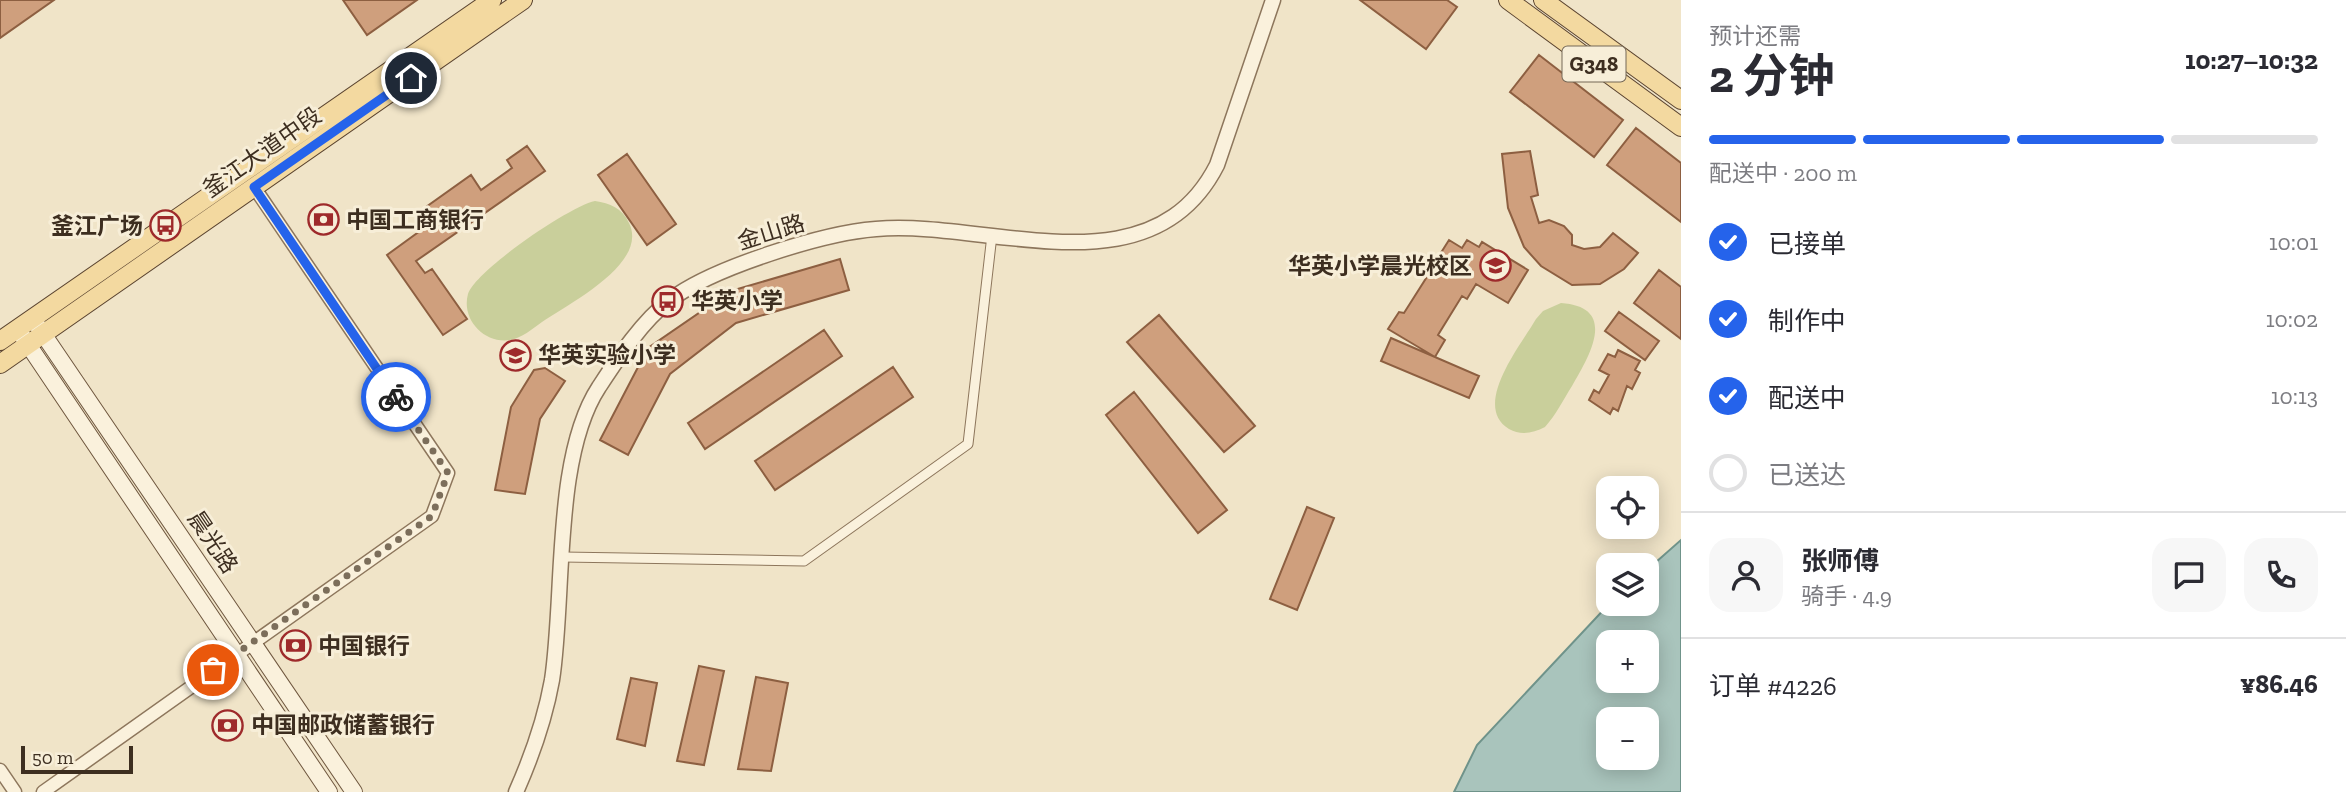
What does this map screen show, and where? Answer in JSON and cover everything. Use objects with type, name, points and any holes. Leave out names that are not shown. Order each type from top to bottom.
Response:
[{"type":"main road","name":"釜江大道中段","points":[[0,341],[492,0]]},
{"type":"main road","name":"釜江大道中段","points":[[0,364],[523,0]]},
{"type":"main road","name":"G348","points":[[1508,0],[1681,127]]},
{"type":"main road","name":"G348","points":[[1543,0],[1681,100]]},
{"type":"main road","name":"晨光路","points":[[25,324],[44,334],[354,792]]},
{"type":"main road","name":"晨光路","points":[[25,324],[28,345],[329,792]]},
{"type":"street","name":"金山路","points":[[516,792],[535,747],[551,680],[570,476],[578,431],[597,389],[638,333],[668,301],[703,279],[838,235],[876,229],[916,229],[1098,244],[1137,235],[1167,221],[1205,188],[1225,146],[1273,0]]},
{"type":"street","points":[[43,792],[252,641],[432,516],[448,473],[254,187]]},
{"type":"street","points":[[563,557],[804,561],[968,444],[992,235]]},
{"type":"street","points":[[0,770],[15,792]]},
{"type":"green space","points":[[595,201],[615,207],[629,223],[632,238],[628,253],[618,267],[587,293],[519,337],[500,340],[483,334],[471,321],[468,312],[468,294],[475,283],[525,240],[566,214]]},
{"type":"green space","points":[[1561,303],[1579,307],[1590,314],[1595,324],[1591,348],[1572,386],[1545,427],[1527,433],[1514,431],[1499,419],[1495,406],[1497,391],[1511,359],[1536,319],[1543,311]]},
{"type":"water","points":[[1681,540],[1681,792],[1454,792],[1477,745],[1598,616],[1659,616],[1659,559]]},
{"type":"building","points":[[0,0],[54,0],[0,38]]},
{"type":"building","points":[[343,0],[417,0],[367,35]]},
{"type":"building","points":[[1360,0],[1447,0],[1457,7],[1426,49]]},
{"type":"building","points":[[1539,55],[1623,120],[1594,157],[1510,92]]},
{"type":"building","points":[[1636,128],[1681,163],[1681,222],[1607,165]]},
{"type":"building","points":[[527,146],[545,171],[416,261],[425,273],[432,269],[467,319],[443,335],[387,255],[435,220],[426,207],[471,175],[481,190],[512,168],[507,160]]},
{"type":"building","points":[[1530,151],[1538,195],[1531,197],[1539,223],[1549,220],[1564,226],[1572,235],[1572,245],[1584,249],[1600,247],[1613,233],[1638,253],[1624,269],[1600,284],[1572,285],[1541,266],[1524,247],[1508,208],[1502,154]]},
{"type":"building","points":[[627,154],[676,224],[647,245],[598,175]]},
{"type":"building","points":[[1449,240],[1462,248],[1467,240],[1479,247],[1482,242],[1528,270],[1508,303],[1476,284],[1467,299],[1462,296],[1438,335],[1445,340],[1435,357],[1388,329],[1399,312],[1404,313],[1430,272],[1425,269],[1433,256],[1437,259]]},
{"type":"building","points":[[840,259],[849,290],[736,323],[670,374],[628,455],[600,440],[648,348],[731,291]]},
{"type":"building","points":[[1659,270],[1681,287],[1681,339],[1634,303]]},
{"type":"building","points":[[1619,312],[1659,341],[1645,360],[1605,331]]},
{"type":"building","points":[[1159,315],[1255,426],[1224,452],[1127,342]]},
{"type":"building","points":[[824,330],[842,356],[705,449],[688,423]]},
{"type":"building","points":[[1391,338],[1479,376],[1469,398],[1381,361]]},
{"type":"building","points":[[1618,350],[1640,361],[1635,370],[1640,373],[1632,389],[1627,386],[1618,411],[1613,408],[1610,414],[1589,400],[1594,390],[1599,393],[1609,375],[1599,370],[1608,354],[1615,357]]},
{"type":"building","points":[[893,367],[913,397],[775,490],[755,461]]},
{"type":"building","points":[[545,368],[565,381],[540,419],[525,494],[495,490],[511,407],[534,370]]},
{"type":"building","points":[[1134,392],[1227,510],[1198,533],[1106,415]]},
{"type":"building","points":[[1307,507],[1334,518],[1297,610],[1270,599]]},
{"type":"building","points":[[699,666],[724,671],[704,765],[677,761]]},
{"type":"building","points":[[756,677],[788,683],[771,771],[738,769]]},
{"type":"building","points":[[631,678],[657,683],[645,746],[617,739]]},
{"type":"way so far","points":[[213,670],[432,516],[448,473],[396,397]]},
{"type":"place","name":"中国工商银行","points":[[323,220]]},
{"type":"place","name":"釜江广场","points":[[166,226]]},
{"type":"place","name":"华英小学晨光校区","points":[[1495,266]]},
{"type":"place","name":"华英小学","points":[[668,301]]},
{"type":"place","name":"华英实验小学","points":[[515,355]]},
{"type":"place","name":"中国银行","points":[[295,646]]},
{"type":"place","name":"中国邮政储蓄银行","points":[[228,725]]},
{"type":"route","points":[[396,397],[254,187],[411,78]]}]
